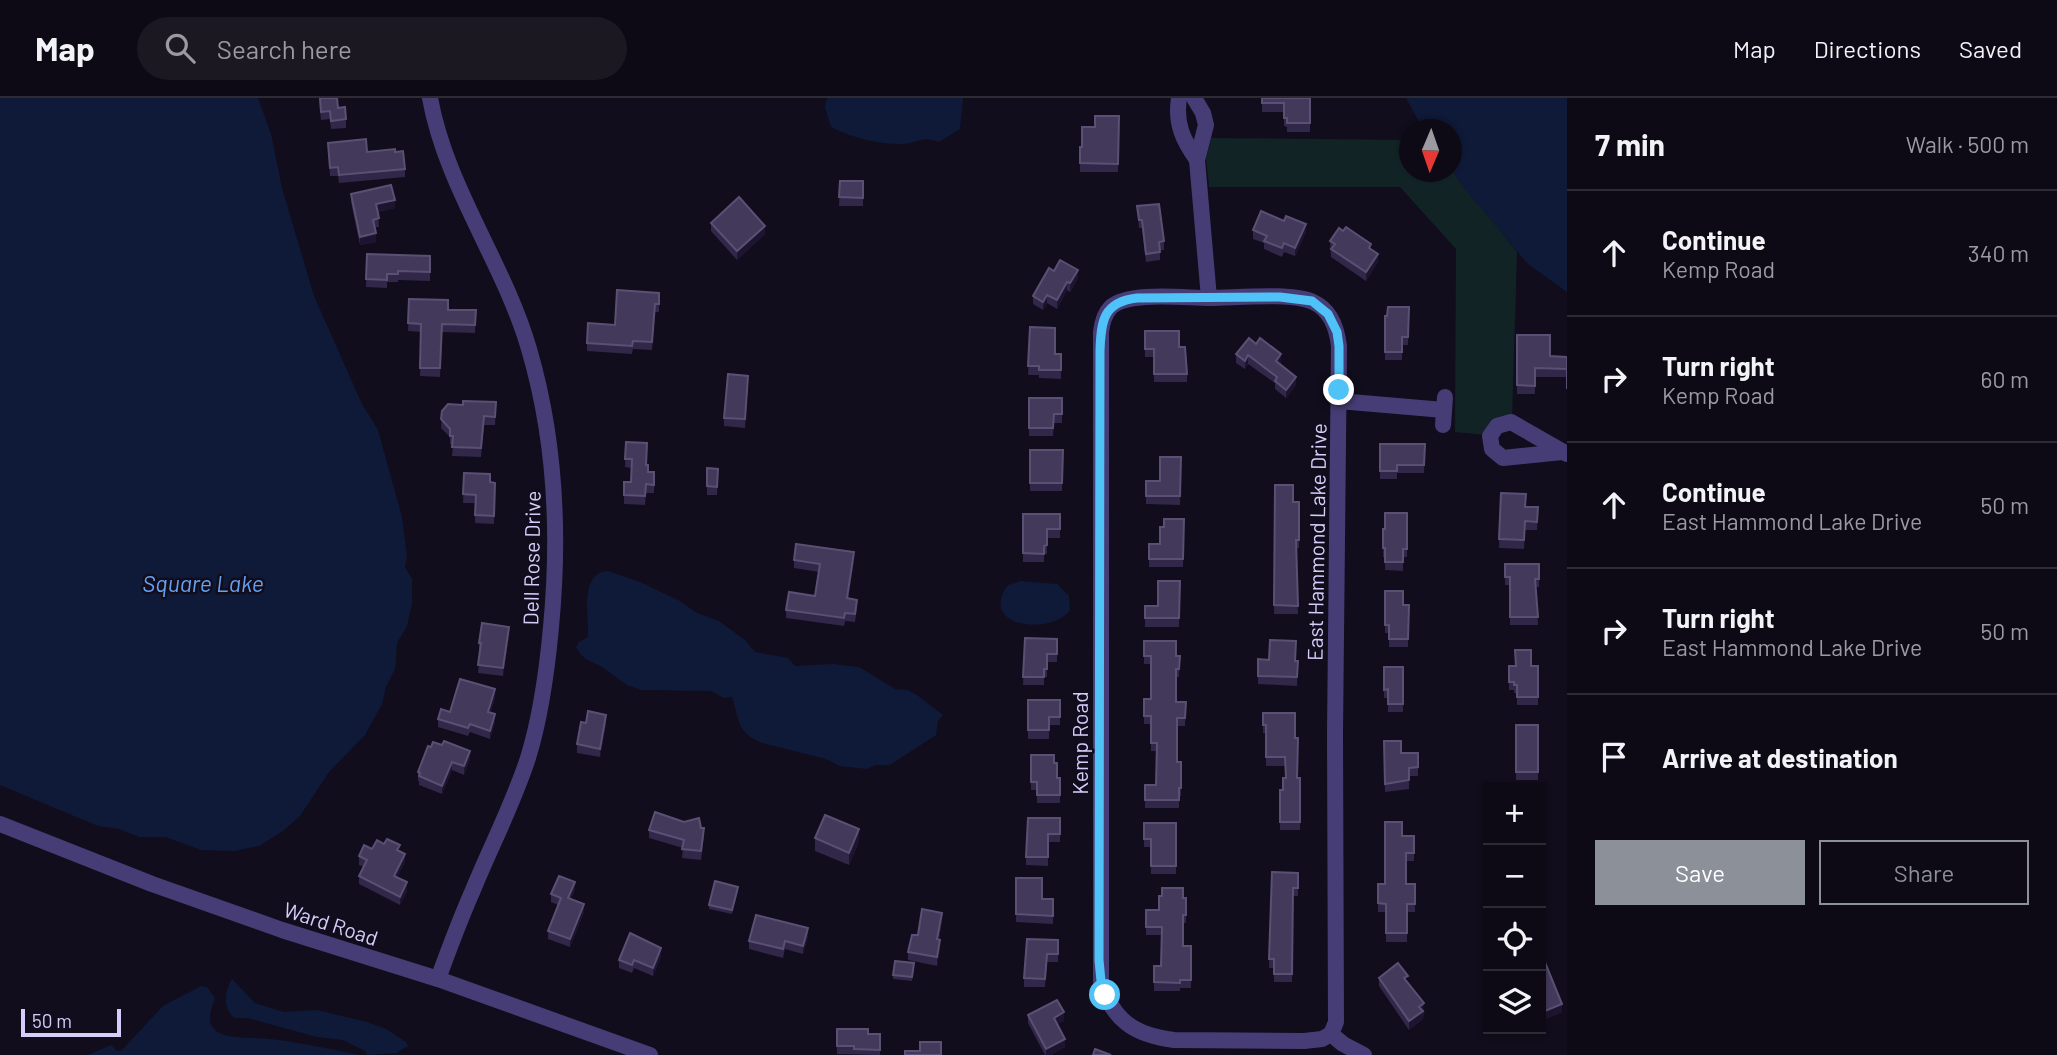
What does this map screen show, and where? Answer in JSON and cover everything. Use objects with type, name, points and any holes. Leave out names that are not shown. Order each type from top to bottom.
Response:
[{"type":"street","name":"Dell Rose Drive","points":[[430,98],[437,130],[447,157],[516,310],[529,347],[548,429],[557,526],[549,646],[534,733],[505,819],[473,888],[438,979]]},
{"type":"street","points":[[1179,98],[1177,116],[1180,132],[1197,160]]},
{"type":"street","points":[[1194,98],[1203,113],[1206,125],[1197,160],[1209,298]]},
{"type":"street","name":"East Hammond Lake Drive","points":[[1209,298],[1301,298],[1320,306],[1334,322],[1337,332],[1336,1022],[1331,1034]]},
{"type":"street","name":"Kemp Road","points":[[1209,298],[1128,299],[1112,307],[1102,322],[1101,981],[1113,1010],[1139,1032],[1153,1037],[1174,1040],[1304,1041],[1331,1034]]},
{"type":"street","points":[[1339,401],[1444,411]]},
{"type":"street","name":"Ward Road","points":[[0,824],[152,884],[438,979],[646,1054]]},
{"type":"street","points":[[1331,1034],[1364,1055]]},
{"type":"shaded area","points":[[1211,138],[1399,140],[1399,182],[1462,182],[1517,252],[1512,418],[1496,421],[1486,435],[1455,432],[1456,249],[1400,187],[1209,187],[1206,158]]},
{"type":"water","name":"Square Lake","points":[[0,98],[258,98],[271,134],[282,188],[314,296],[362,404],[378,430],[402,517],[407,556],[405,567],[412,579],[412,603],[407,626],[397,643],[395,669],[386,687],[382,704],[365,735],[329,772],[300,816],[259,846],[234,851],[201,850],[165,837],[140,837],[119,829],[98,826],[0,785]]},
{"type":"water","points":[[827,98],[963,98],[960,129],[939,142],[928,139],[892,144],[865,140],[831,127],[825,107]]},
{"type":"water","points":[[1406,98],[1567,98],[1567,292],[1528,264],[1460,182],[1462,182],[1462,119],[1418,119]]},
{"type":"water","points":[[608,571],[640,582],[680,601],[697,613],[719,621],[745,640],[755,652],[788,658],[795,666],[833,664],[859,667],[895,689],[907,690],[917,695],[943,715],[938,721],[936,735],[890,765],[875,765],[867,769],[840,766],[826,759],[762,743],[747,735],[740,725],[732,697],[724,698],[711,691],[642,690],[627,685],[586,659],[576,647],[588,637],[589,587],[599,573]]},
{"type":"water","points":[[1021,581],[1057,584],[1069,596],[1070,611],[1046,624],[1019,623],[1008,618],[1002,610],[1001,599],[1008,585]]},
{"type":"water","points":[[232,979],[255,1003],[284,1012],[317,1010],[367,1022],[386,1029],[408,1046],[396,1053],[367,1055],[365,1051],[343,1040],[317,1037],[248,1018],[234,1018],[230,1014],[226,999]]},
{"type":"water","points":[[201,986],[207,987],[215,998],[210,1022],[214,1029],[222,1034],[292,1042],[359,1055],[88,1055],[111,1045],[117,1051],[122,1050],[163,1006]]},
{"type":"building","points":[[320,98],[337,98],[338,108],[345,107],[346,119],[331,121],[330,111],[321,112]]},
{"type":"building","points":[[1262,98],[1310,98],[1310,123],[1287,123],[1287,118],[1284,118],[1284,103],[1262,103]]},
{"type":"building","points":[[1095,116],[1119,116],[1118,164],[1080,163],[1082,127],[1095,127]]},
{"type":"building","points":[[366,139],[367,152],[395,149],[395,152],[403,151],[405,169],[339,175],[338,167],[330,168],[328,143]]},
{"type":"building","points":[[840,181],[863,181],[863,198],[839,197]]},
{"type":"building","points":[[391,185],[395,200],[376,204],[379,218],[373,220],[376,233],[360,237],[351,194]]},
{"type":"building","points":[[739,197],[765,226],[737,251],[711,223]]},
{"type":"building","points":[[1159,204],[1164,241],[1159,242],[1160,252],[1146,254],[1142,220],[1139,220],[1137,206]]},
{"type":"building","points":[[1261,211],[1284,221],[1286,216],[1306,224],[1295,248],[1284,243],[1282,248],[1264,241],[1267,236],[1253,230]]},
{"type":"building","points":[[1346,227],[1371,244],[1369,248],[1378,254],[1366,272],[1331,249],[1335,244],[1330,241],[1339,228],[1343,231]]},
{"type":"building","points":[[367,254],[430,256],[430,272],[398,271],[398,274],[387,274],[387,280],[366,279]]},
{"type":"building","points":[[1060,260],[1078,270],[1070,283],[1067,282],[1057,300],[1047,295],[1043,302],[1033,296],[1049,268],[1054,271]]},
{"type":"building","points":[[617,290],[659,293],[659,304],[655,304],[652,342],[633,341],[632,346],[587,343],[588,323],[615,325]]},
{"type":"building","points":[[409,299],[448,300],[448,310],[476,310],[475,325],[442,324],[440,368],[420,368],[421,324],[408,323]]},
{"type":"building","points":[[1388,307],[1409,307],[1408,337],[1402,337],[1402,352],[1385,352],[1385,316]]},
{"type":"building","points":[[1030,327],[1055,328],[1055,354],[1061,354],[1061,370],[1039,370],[1039,366],[1028,366]]},
{"type":"building","points":[[1145,331],[1179,331],[1179,347],[1185,347],[1187,374],[1154,374],[1154,349],[1145,349]]},
{"type":"building","points":[[1517,335],[1550,335],[1550,356],[1567,357],[1567,369],[1535,368],[1535,386],[1517,385]]},
{"type":"building","points":[[1249,338],[1256,344],[1260,338],[1281,354],[1276,361],[1296,377],[1286,390],[1275,381],[1277,377],[1248,355],[1245,361],[1236,354]]},
{"type":"building","points":[[728,374],[748,376],[745,419],[724,418]]},
{"type":"building","points":[[1029,398],[1062,398],[1062,414],[1054,414],[1053,428],[1029,428]]},
{"type":"building","points":[[463,401],[496,402],[495,417],[484,416],[481,448],[452,447],[453,436],[450,436],[450,429],[441,419],[442,411],[448,404],[463,405]]},
{"type":"building","points":[[626,442],[647,443],[646,465],[648,472],[654,472],[654,485],[646,484],[645,496],[624,495],[624,482],[631,482],[632,459],[625,459]]},
{"type":"building","points":[[1380,444],[1425,444],[1424,465],[1397,465],[1397,471],[1380,471]]},
{"type":"building","points":[[1030,450],[1063,450],[1062,483],[1030,483]]},
{"type":"building","points":[[1160,457],[1181,457],[1180,496],[1146,496],[1146,481],[1160,481]]},
{"type":"building","points":[[707,468],[718,469],[717,487],[707,486]]},
{"type":"building","points":[[464,473],[490,474],[490,482],[495,483],[494,516],[475,515],[476,495],[463,494]]},
{"type":"building","points":[[1275,485],[1293,485],[1293,502],[1299,502],[1299,540],[1296,540],[1298,606],[1274,605]]},
{"type":"building","points":[[1501,493],[1526,494],[1525,507],[1538,507],[1537,522],[1525,521],[1524,540],[1499,539]]},
{"type":"building","points":[[1385,513],[1407,513],[1407,549],[1403,549],[1403,562],[1385,562]]},
{"type":"building","points":[[1023,514],[1060,514],[1060,529],[1047,529],[1044,554],[1023,553]]},
{"type":"building","points":[[1164,519],[1184,519],[1183,559],[1149,559],[1149,544],[1160,544],[1160,527],[1164,527]]},
{"type":"building","points":[[796,544],[854,552],[847,598],[857,600],[855,614],[845,613],[844,618],[786,610],[789,592],[815,596],[820,564],[794,560]]},
{"type":"building","points":[[1505,564],[1539,564],[1539,579],[1535,579],[1538,617],[1510,617],[1510,577],[1505,577]]},
{"type":"building","points":[[1158,581],[1180,581],[1179,618],[1145,618],[1145,606],[1158,606]]},
{"type":"building","points":[[1385,591],[1403,591],[1403,605],[1409,605],[1408,639],[1389,639],[1389,625],[1385,625]]},
{"type":"building","points":[[482,623],[509,627],[503,668],[478,665]]},
{"type":"building","points":[[1025,638],[1057,639],[1057,654],[1047,654],[1044,677],[1023,677]]},
{"type":"building","points":[[1270,640],[1296,641],[1297,677],[1258,676],[1258,659],[1269,660]]},
{"type":"building","points":[[1144,641],[1176,641],[1176,656],[1180,656],[1179,669],[1176,669],[1176,702],[1186,702],[1185,718],[1177,718],[1177,762],[1181,762],[1179,800],[1145,800],[1145,785],[1156,785],[1157,743],[1151,743],[1151,716],[1144,716],[1144,699],[1151,699],[1151,656],[1144,656]]},
{"type":"building","points":[[1515,650],[1531,650],[1531,666],[1538,666],[1538,697],[1517,697],[1517,685],[1509,682],[1509,666],[1516,666]]},
{"type":"building","points":[[1384,667],[1403,667],[1403,704],[1388,704],[1388,689],[1384,690]]},
{"type":"building","points":[[460,679],[495,689],[488,712],[495,714],[490,731],[470,724],[468,728],[438,719],[441,709],[450,712]]},
{"type":"building","points":[[1028,700],[1060,700],[1060,717],[1049,717],[1049,730],[1028,730]]},
{"type":"building","points":[[588,711],[606,715],[600,749],[577,744],[581,722],[586,723]]},
{"type":"building","points":[[1263,713],[1295,713],[1300,822],[1280,822],[1280,790],[1283,790],[1283,778],[1286,778],[1285,757],[1266,757],[1266,725],[1263,725]]},
{"type":"building","points":[[1516,725],[1538,725],[1538,772],[1516,772]]},
{"type":"building","points":[[444,741],[470,751],[464,766],[452,762],[442,786],[419,776],[418,772],[428,746],[431,747],[433,742],[442,745]]},
{"type":"building","points":[[1384,741],[1401,741],[1401,753],[1418,753],[1418,767],[1409,768],[1409,780],[1385,784]]},
{"type":"building","points":[[1031,755],[1054,755],[1057,778],[1060,778],[1060,795],[1037,795],[1037,782],[1031,782]]},
{"type":"building","points":[[655,812],[684,822],[699,818],[701,828],[704,828],[701,851],[682,849],[684,840],[649,830]]},
{"type":"building","points":[[825,815],[859,829],[849,853],[815,838]]},
{"type":"building","points":[[1028,818],[1060,818],[1060,834],[1048,834],[1048,857],[1026,857]]},
{"type":"building","points":[[1385,822],[1402,822],[1402,836],[1414,836],[1414,853],[1406,853],[1406,884],[1415,884],[1415,904],[1407,904],[1407,933],[1386,933],[1386,904],[1378,903],[1378,884],[1385,884]]},
{"type":"building","points":[[1144,823],[1176,823],[1176,866],[1151,866],[1151,839],[1144,839]]},
{"type":"building","points":[[387,839],[400,845],[397,850],[405,854],[394,876],[407,882],[400,897],[359,876],[367,860],[359,856],[364,845],[372,849],[377,840],[384,844]]},
{"type":"building","points":[[1272,872],[1298,873],[1298,888],[1293,888],[1292,974],[1274,974],[1274,959],[1269,959]]},
{"type":"building","points":[[559,876],[575,882],[568,898],[584,904],[570,939],[548,931],[561,898],[551,894]]},
{"type":"building","points":[[1016,878],[1042,878],[1042,899],[1053,899],[1053,916],[1016,914]]},
{"type":"building","points":[[715,881],[738,887],[732,910],[709,905]]},
{"type":"building","points":[[1162,888],[1183,888],[1183,898],[1186,898],[1183,946],[1191,946],[1191,980],[1180,980],[1180,983],[1154,982],[1154,966],[1161,966],[1162,927],[1146,927],[1146,910],[1159,910]]},
{"type":"building","points":[[922,909],[942,913],[937,957],[908,952],[912,935],[918,935]]},
{"type":"building","points":[[756,915],[808,928],[803,946],[785,941],[783,949],[749,941]]},
{"type":"building","points":[[630,933],[661,948],[653,968],[634,960],[632,965],[619,960]]},
{"type":"building","points":[[1027,939],[1058,940],[1058,954],[1047,954],[1045,979],[1024,978]]},
{"type":"building","points":[[895,961],[914,963],[912,977],[893,975]]},
{"type":"building","points":[[1398,963],[1408,976],[1404,978],[1424,1003],[1419,1007],[1423,1011],[1409,1021],[1379,978]]},
{"type":"building","points":[[1546,965],[1562,1004],[1546,1011]]},
{"type":"building","points":[[1057,1000],[1064,1012],[1054,1018],[1065,1039],[1046,1049],[1028,1015]]},
{"type":"building","points":[[837,1029],[868,1029],[868,1034],[880,1034],[880,1050],[837,1046]]},
{"type":"building","points":[[920,1042],[941,1042],[941,1055],[905,1055],[905,1051],[920,1051]]},
{"type":"building","points":[[1095,1049],[1111,1055],[1093,1055]]},
{"type":"route","points":[[1105,995],[1099,960],[1102,322],[1106,314],[1119,302],[1137,298],[1280,297],[1312,301],[1334,322],[1339,346],[1339,390]]}]
